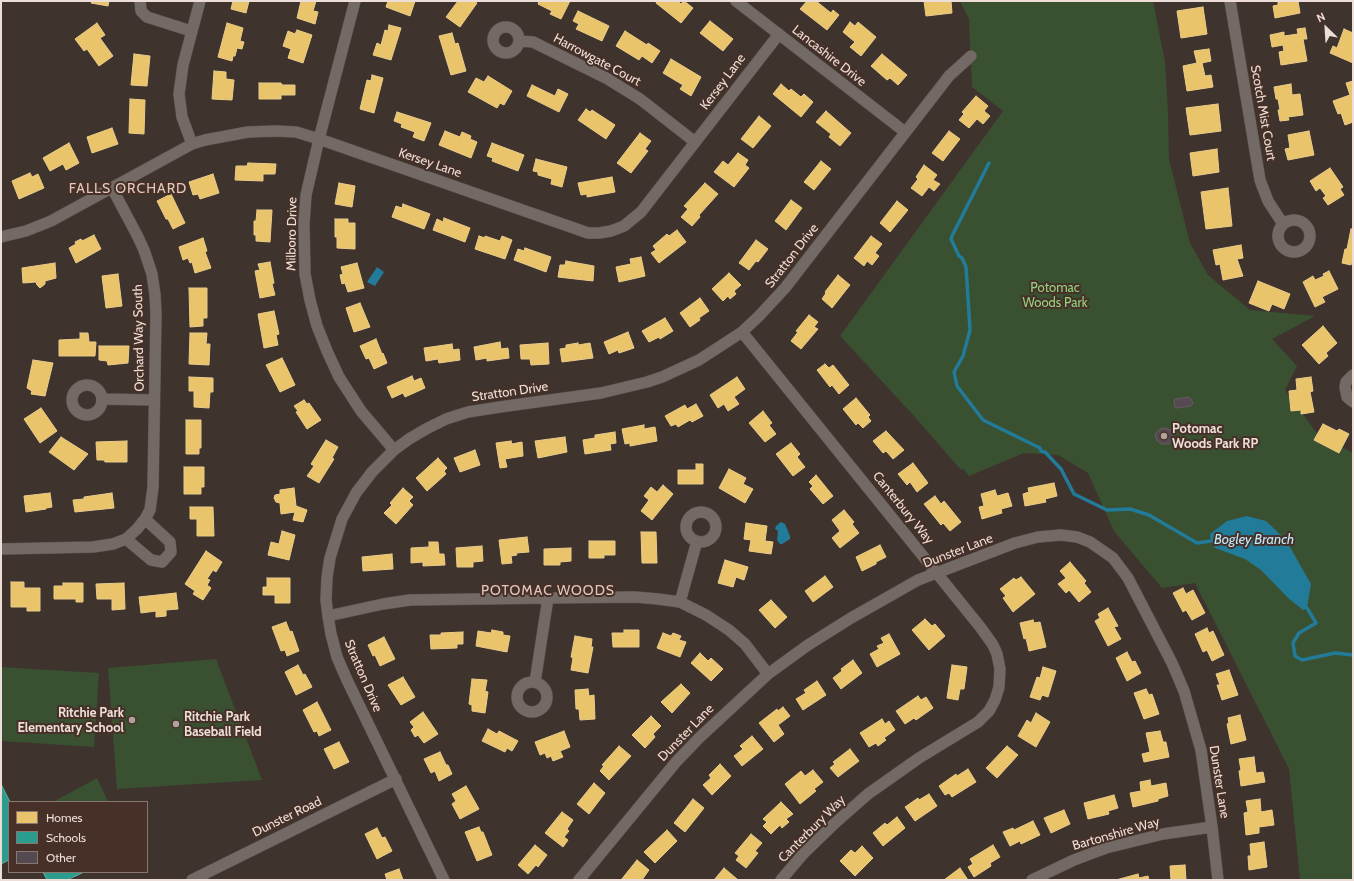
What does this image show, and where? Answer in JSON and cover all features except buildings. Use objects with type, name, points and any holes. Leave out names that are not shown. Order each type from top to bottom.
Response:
[{"type":"street","points":[[140,1],[141,11],[147,17],[191,32]]},
{"type":"street","name":"Milboro Drive","points":[[355,1],[306,195],[304,223],[305,274],[317,326],[339,377],[361,411],[394,450]]},
{"type":"street","name":"Lancashire Drive","points":[[736,1],[905,132]]},
{"type":"street","name":"Scotch Mist Court","points":[[1230,1],[1260,180],[1268,200],[1283,224]]},
{"type":"street","points":[[192,144],[182,117],[180,94],[183,65],[197,2]]},
{"type":"street","name":"Kersey Lane","points":[[1,237],[26,231],[44,223],[192,144],[204,140],[248,132],[296,132],[578,230],[588,233],[611,231],[624,226],[641,212],[779,34]]},
{"type":"street","name":"Harrowgate Court","points":[[520,41],[533,42],[606,78],[640,99],[696,142]]},
{"type":"street","name":"Stratton Drive","points":[[444,880],[337,657],[328,616],[327,577],[330,558],[342,519],[364,481],[394,450],[409,439],[446,419],[468,412],[601,394],[647,382],[662,377],[699,360],[742,332],[785,288],[949,76],[970,56]]},
{"type":"street","name":"Orchard Way South","points":[[1,549],[103,546],[113,544],[126,538],[137,529],[150,510],[152,493],[156,315],[152,274],[137,235],[112,188]]},
{"type":"street","name":"Canterbury Way","points":[[742,332],[937,574],[951,589],[993,645],[997,654],[1000,670],[999,687],[995,700],[989,711],[978,722],[919,758],[868,794],[803,854],[781,880]]},
{"type":"street","points":[[1353,376],[1346,382],[1345,387],[1347,397],[1353,402]]},
{"type":"street","name":"Orchard Way South","points":[[103,399],[154,400]]},
{"type":"street","points":[[126,538],[151,560],[162,562],[171,552],[170,542],[145,519]]},
{"type":"street","name":"Dunster Lane","points":[[578,880],[676,762],[699,738],[768,674],[808,645],[851,618],[918,580],[1015,543],[1038,537],[1061,535],[1078,537],[1090,542],[1113,558],[1128,578],[1172,663],[1184,691],[1201,750],[1218,880]]},
{"type":"street","points":[[680,602],[697,542]]},
{"type":"street","points":[[535,682],[548,598]]},
{"type":"street","points":[[328,616],[383,604],[410,600],[658,598],[680,602],[706,615],[729,630],[745,644],[768,674]]},
{"type":"street","name":"Dunster Road","points":[[192,880],[396,779]]},
{"type":"street","name":"Bartonshire Way","points":[[1032,880],[1074,860],[1106,848],[1163,834],[1212,827]]},
{"type":"green space","name":"Potomac Woods Park","points":[[960,1],[1153,1],[1165,62],[1169,159],[1190,243],[1208,275],[1250,310],[1315,316],[1272,339],[1297,366],[1285,390],[1319,436],[1353,453],[1353,880],[1300,880],[1289,769],[1195,583],[1162,588],[1114,531],[1088,473],[1058,455],[1024,453],[969,476],[963,469],[961,470],[914,416],[840,336],[1003,111],[972,87],[969,19]]},
{"type":"green space","name":"Ritchie Park Baseball Field","points":[[216,659],[262,780],[117,789],[108,668]]},
{"type":"green space","points":[[1,667],[99,673],[94,747],[1,741]]},
{"type":"green space","points":[[97,778],[108,801],[55,801]]},
{"type":"water","points":[[377,267],[384,272],[375,286],[367,282]]},
{"type":"water","name":"Bogley Branch","points":[[1247,516],[1266,521],[1286,540],[1311,584],[1307,608],[1303,610],[1288,598],[1261,570],[1245,559],[1215,548],[1211,541],[1210,534],[1227,521]]},
{"type":"water","points":[[781,522],[785,524],[790,539],[780,544],[777,540],[778,531],[775,529]]},
{"type":"waterway","name":"Bogley Branch","points":[[989,163],[951,239],[966,267],[970,330],[963,356],[954,372],[957,386],[983,420],[1040,448],[1041,451],[1045,452],[1061,469],[1074,494],[1107,510],[1130,509],[1149,515],[1197,543],[1211,541]]},
{"type":"waterway","name":"Bogley Branch","points":[[1307,608],[1316,623],[1299,633],[1293,643],[1295,656],[1302,660],[1335,653],[1353,655]]},
{"type":"place","name":"Potomac Woods Park RP","points":[[1164,436]]},
{"type":"place","name":"Ritchie Park Elementary School","points":[[132,720]]},
{"type":"place","name":"Ritchie Park Baseball Field","points":[[176,724]]},
{"type":"district","name":"FALLS ORCHARD","points":[[128,189]]},
{"type":"district","name":"POTOMAC WOODS","points":[[548,591]]}]
